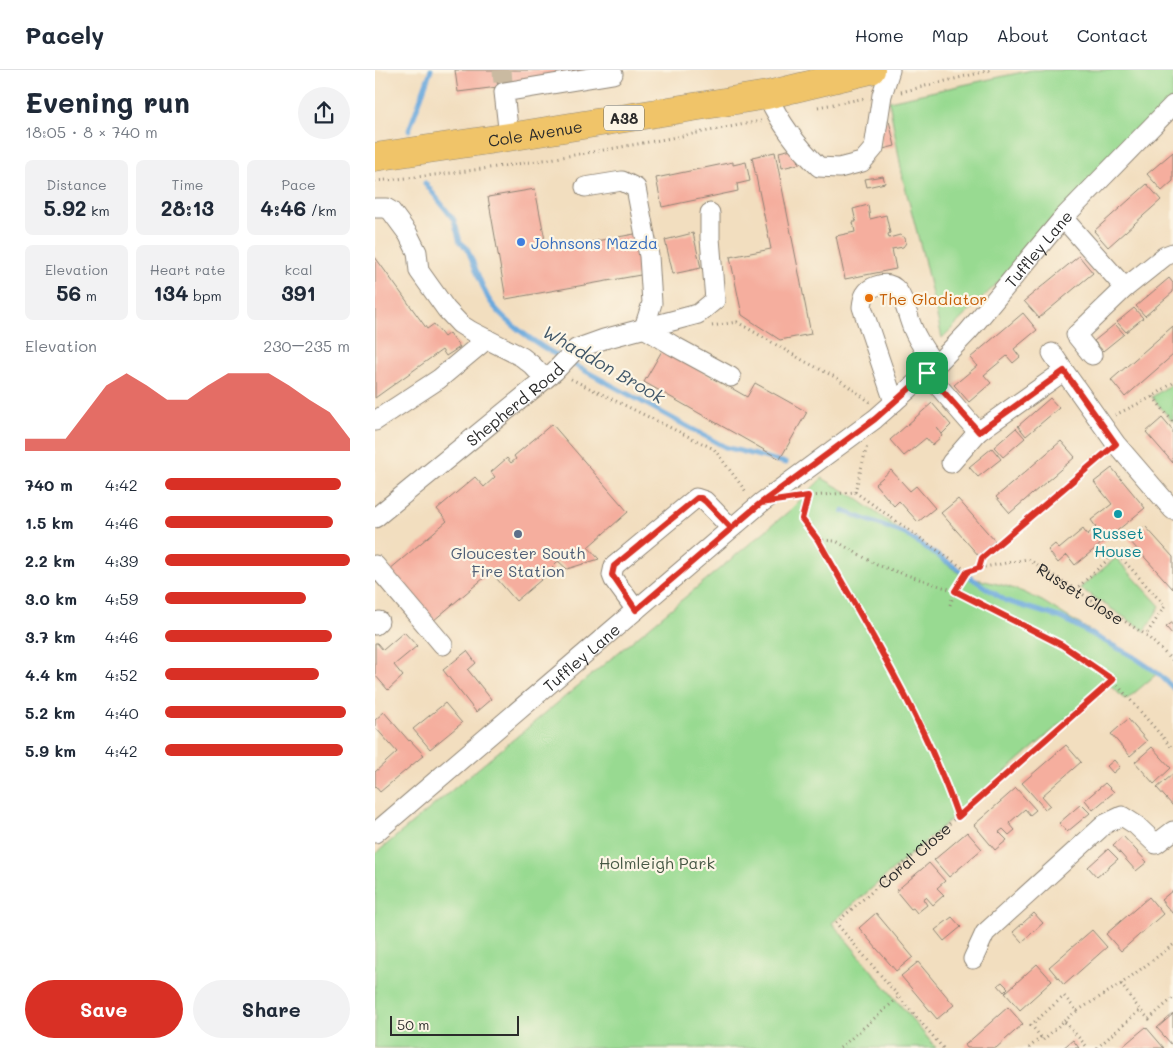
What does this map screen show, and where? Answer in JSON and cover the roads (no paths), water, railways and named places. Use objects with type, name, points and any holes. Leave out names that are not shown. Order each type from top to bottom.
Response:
[{"type":"highway","name":"Cole Avenue","points":[[375,157],[509,137],[767,94],[871,70]]},
{"type":"street","points":[[767,94],[777,117],[803,152],[819,167],[839,168],[862,162],[874,148],[882,95],[891,70]]},
{"type":"street","points":[[509,137],[504,87],[613,74]]},
{"type":"street","name":"Tuffley Lane","points":[[375,833],[757,506],[884,411],[931,369],[968,332],[1063,218],[1173,105]]},
{"type":"street","points":[[585,186],[622,181],[636,188],[649,256],[652,303],[645,328],[731,378]]},
{"type":"street","points":[[375,208],[387,208],[408,234],[417,252],[419,270],[446,309],[461,324],[523,357],[550,375]]},
{"type":"street","name":"Shepherd Road","points":[[375,518],[550,375],[576,349],[645,328],[703,321],[715,300],[710,213]]},
{"type":"street","points":[[1063,218],[1125,288]]},
{"type":"street","points":[[1092,355],[1077,335],[1125,288],[1165,256],[1173,253]]},
{"type":"street","points":[[884,411],[862,307],[863,297],[867,291],[874,286],[884,283],[896,288],[931,369],[979,432]]},
{"type":"street","points":[[375,421],[439,379],[487,339]]},
{"type":"street","points":[[1052,353],[1099,423],[1173,510]]},
{"type":"street","points":[[951,463],[979,432],[1064,371]]},
{"type":"street","points":[[636,610],[614,580],[612,575],[614,566],[697,498],[705,501],[731,528]]},
{"type":"street","points":[[375,565],[443,645]]},
{"type":"street","points":[[973,959],[985,933],[1105,824],[1122,816],[1137,825],[1156,844],[1173,831]]},
{"type":"waterway","name":"Whaddon Brook","points":[[409,130],[431,70]]},
{"type":"waterway","name":"Whaddon Brook","points":[[425,183],[454,220],[460,242],[467,248],[485,292],[494,306],[521,332],[562,358]]},
{"type":"waterway","name":"Whaddon Brook","points":[[569,362],[725,447],[786,463]]},
{"type":"waterway","name":"Whaddon Brook","points":[[843,511],[905,534],[1006,601],[1062,618],[1134,657],[1160,675],[1173,688]]},
{"type":"tunnel","points":[[502,70],[503,82]]},
{"type":"place","name":"Johnsons Mazda","points":[[521,242]]},
{"type":"place","name":"The Gladiator","points":[[869,298]]},
{"type":"place","name":"Russet House","points":[[1118,514]]},
{"type":"place","name":"Gloucester South Fire Station","points":[[518,534]]},
{"type":"park label","name":"Holmleigh Park","points":[[657,862]]}]
